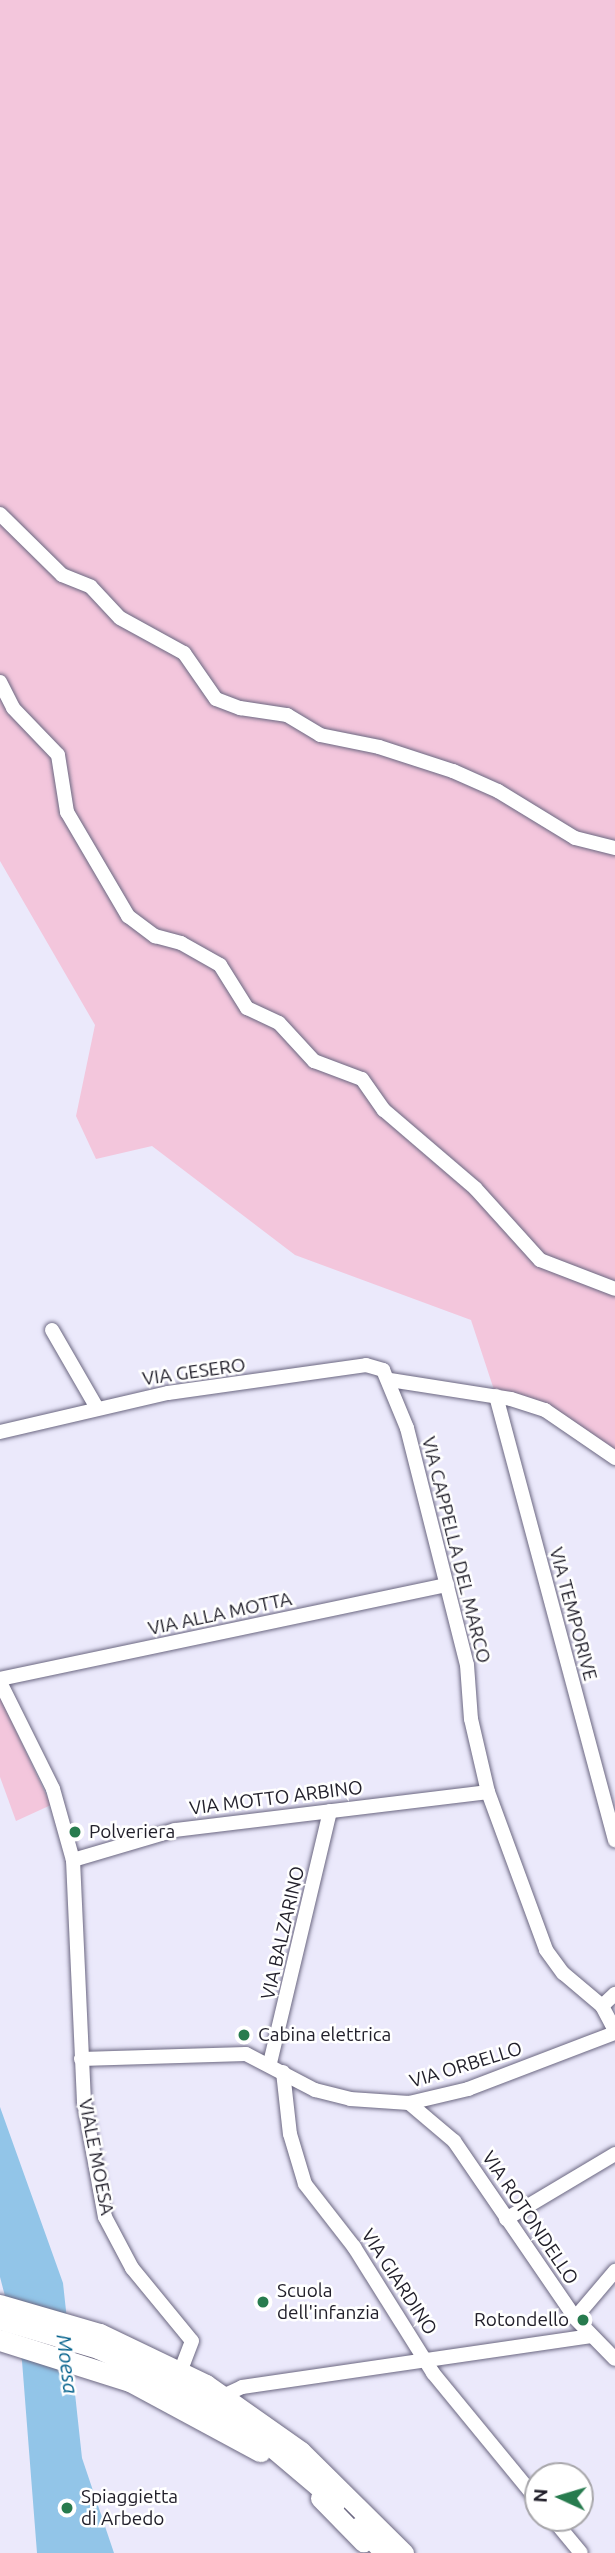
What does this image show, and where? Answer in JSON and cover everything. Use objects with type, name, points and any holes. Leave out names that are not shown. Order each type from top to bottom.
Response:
[{"type":"highway","points":[[0,2340],[129,2365],[260,2451]]},
{"type":"main road","points":[[0,2304],[129,2365]]},
{"type":"main road","points":[[0,2320],[76,2341],[193,2394],[252,2431],[323,2489],[384,2553]]},
{"type":"main road","points":[[0,2332],[129,2365],[181,2369],[225,2395],[316,2464],[404,2553]]},
{"type":"main road","points":[[260,2451],[316,2494],[373,2553]]},
{"type":"street","points":[[0,514],[62,575],[91,587],[120,618],[184,653],[216,699],[247,710],[287,715],[320,735],[379,747],[453,771],[498,791],[575,838],[615,848]]},
{"type":"street","points":[[0,682],[13,708],[58,755],[67,812],[100,864],[120,909],[155,936],[181,943],[227,970],[242,1003],[279,1023],[314,1061],[362,1079],[384,1110],[475,1188],[540,1260],[615,1289]]},
{"type":"street","points":[[51,1330],[97,1408]]},
{"type":"street","name":"VIA GESERO","points":[[0,1432],[168,1392],[366,1365],[375,1366],[390,1380],[496,1396],[545,1410],[615,1458]]},
{"type":"street","name":"VIA CAPPELLA DEL MARCO","points":[[390,1380],[467,1665],[471,1719],[488,1793],[547,1950],[563,1973],[602,2006],[615,2032]]},
{"type":"street","name":"VIA TEMPORIVE","points":[[496,1396],[615,1840]]},
{"type":"street","name":"VIA ALLA MOTTA","points":[[0,1680],[447,1585]]},
{"type":"street","name":"VIALE MOESA","points":[[0,1680],[53,1789],[73,1860],[84,2102],[106,2217],[132,2268],[192,2341],[181,2369]]},
{"type":"street","name":"VIA MOTTO ARBINO","points":[[73,1860],[175,1830],[488,1793]]},
{"type":"street","name":"VIA BALZARINO","points":[[270,2063],[330,1811]]},
{"type":"street","points":[[602,2006],[615,1994]]},
{"type":"street","name":"VIA ORBELLO","points":[[81,2059],[234,2053],[270,2063],[315,2090],[350,2099],[410,2103],[468,2088],[615,2032]]},
{"type":"street","name":"VIA GIARDINO","points":[[283,2072],[290,2134],[305,2185],[354,2247],[428,2360],[433,2373],[524,2484]]},
{"type":"street","name":"VIA ROTONDELLO","points":[[410,2103],[454,2141],[575,2318],[615,2359]]},
{"type":"street","points":[[506,2220],[615,2154]]},
{"type":"street","points":[[575,2318],[615,2271]]},
{"type":"street","points":[[225,2395],[243,2387],[591,2336]]},
{"type":"street","points":[[564,2532],[581,2553]]},
{"type":"shaded area","points":[[0,0],[615,0],[615,1458],[545,1410],[496,1396],[471,1320],[295,1255],[152,1146],[96,1159],[76,1116],[95,1025],[0,861]]},
{"type":"shaded area","points":[[0,1697],[51,1805],[16,1821],[0,1777]]},
{"type":"water","name":"Moesa","points":[[0,2107],[63,2283],[82,2458],[114,2553],[37,2553],[22,2361],[0,2277]]},
{"type":"place","name":"Polveriera","points":[[75,1832]]},
{"type":"place","name":"Cabina elettrica","points":[[244,2035]]},
{"type":"place","name":"Scuola dell'infanzia","points":[[263,2302]]},
{"type":"place","name":"Rotondello","points":[[583,2320]]},
{"type":"place","name":"Spiaggietta di Arbedo","points":[[67,2508]]}]
